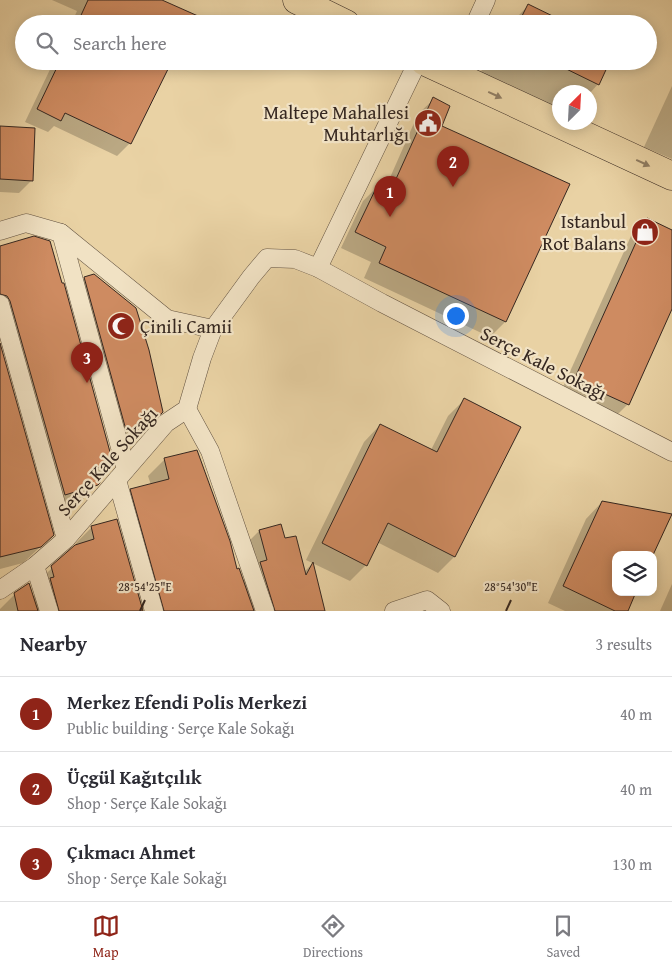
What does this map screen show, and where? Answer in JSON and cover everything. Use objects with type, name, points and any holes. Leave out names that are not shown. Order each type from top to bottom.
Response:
[{"type":"main road","points":[[296,0],[327,15]]},
{"type":"main road","points":[[458,70],[672,176]]},
{"type":"street","points":[[479,15],[486,0]]},
{"type":"street","points":[[318,268],[414,70]]},
{"type":"street","points":[[0,231],[26,223],[61,233],[167,319],[213,329]]},
{"type":"street","points":[[61,233],[154,611]]},
{"type":"street","name":"Serçe Kale Sokağı","points":[[1,587],[35,566],[66,539],[166,423],[187,409],[213,329],[268,258],[295,259],[318,268],[382,303],[672,452]]},
{"type":"street","points":[[0,304],[66,539]]},
{"type":"street","points":[[187,409],[210,451],[265,611]]},
{"type":"street","points":[[35,566],[49,611]]},
{"type":"street","points":[[394,611],[427,600],[441,611]]},
{"type":"building","points":[[88,0],[162,0],[196,15],[81,15]]},
{"type":"building","points":[[528,4],[551,15],[522,15]]},
{"type":"building","points":[[56,70],[168,70],[131,144],[65,113],[61,121],[37,109]]},
{"type":"building","points":[[568,70],[606,70],[599,85]]},
{"type":"building","points":[[433,97],[450,106],[442,126],[570,184],[506,322],[379,263],[386,247],[355,232],[378,184],[391,190]]},
{"type":"building","points":[[0,126],[35,128],[33,181],[0,179]]},
{"type":"building","points":[[647,218],[672,230],[672,309],[629,405],[574,380]]},
{"type":"building","points":[[34,236],[50,241],[62,283],[64,283],[113,463],[96,468],[100,483],[98,485],[65,495],[10,301],[7,296],[0,294],[0,246]]},
{"type":"building","points":[[94,274],[136,308],[149,350],[163,412],[154,421],[126,430],[84,277]]},
{"type":"building","points":[[0,343],[54,535],[41,547],[0,557]]},
{"type":"building","points":[[464,398],[521,427],[455,557],[388,523],[367,566],[322,543],[380,424],[437,452]]},
{"type":"building","points":[[197,450],[230,541],[237,569],[239,568],[254,611],[164,611],[130,489],[169,479],[164,458]]},
{"type":"building","points":[[602,501],[672,514],[655,551],[612,551],[612,596],[634,596],[628,611],[615,611],[563,586]]},
{"type":"building","points":[[117,519],[143,611],[59,611],[50,578],[54,577],[51,566],[75,545],[94,539],[91,526]]},
{"type":"building","points":[[281,524],[285,538],[296,536],[306,575],[313,562],[325,611],[275,611],[260,562],[267,560],[259,530]]},
{"type":"building","points":[[29,583],[38,611],[18,611],[14,593]]},
{"type":"place","name":"Maltepe Mahallesi Muhtarlığı","points":[[428,123]]},
{"type":"place","name":"Üçgül Kağıtçılık","points":[[453,187]]},
{"type":"place","name":"Merkez Efendi Polis Merkezi","points":[[390,217]]},
{"type":"place","name":"Istanbul Rot Balans","points":[[645,232]]},
{"type":"place","name":"Çinili Camii","points":[[121,326]]},
{"type":"place","name":"Çıkmacı Ahmet","points":[[87,383]]}]
